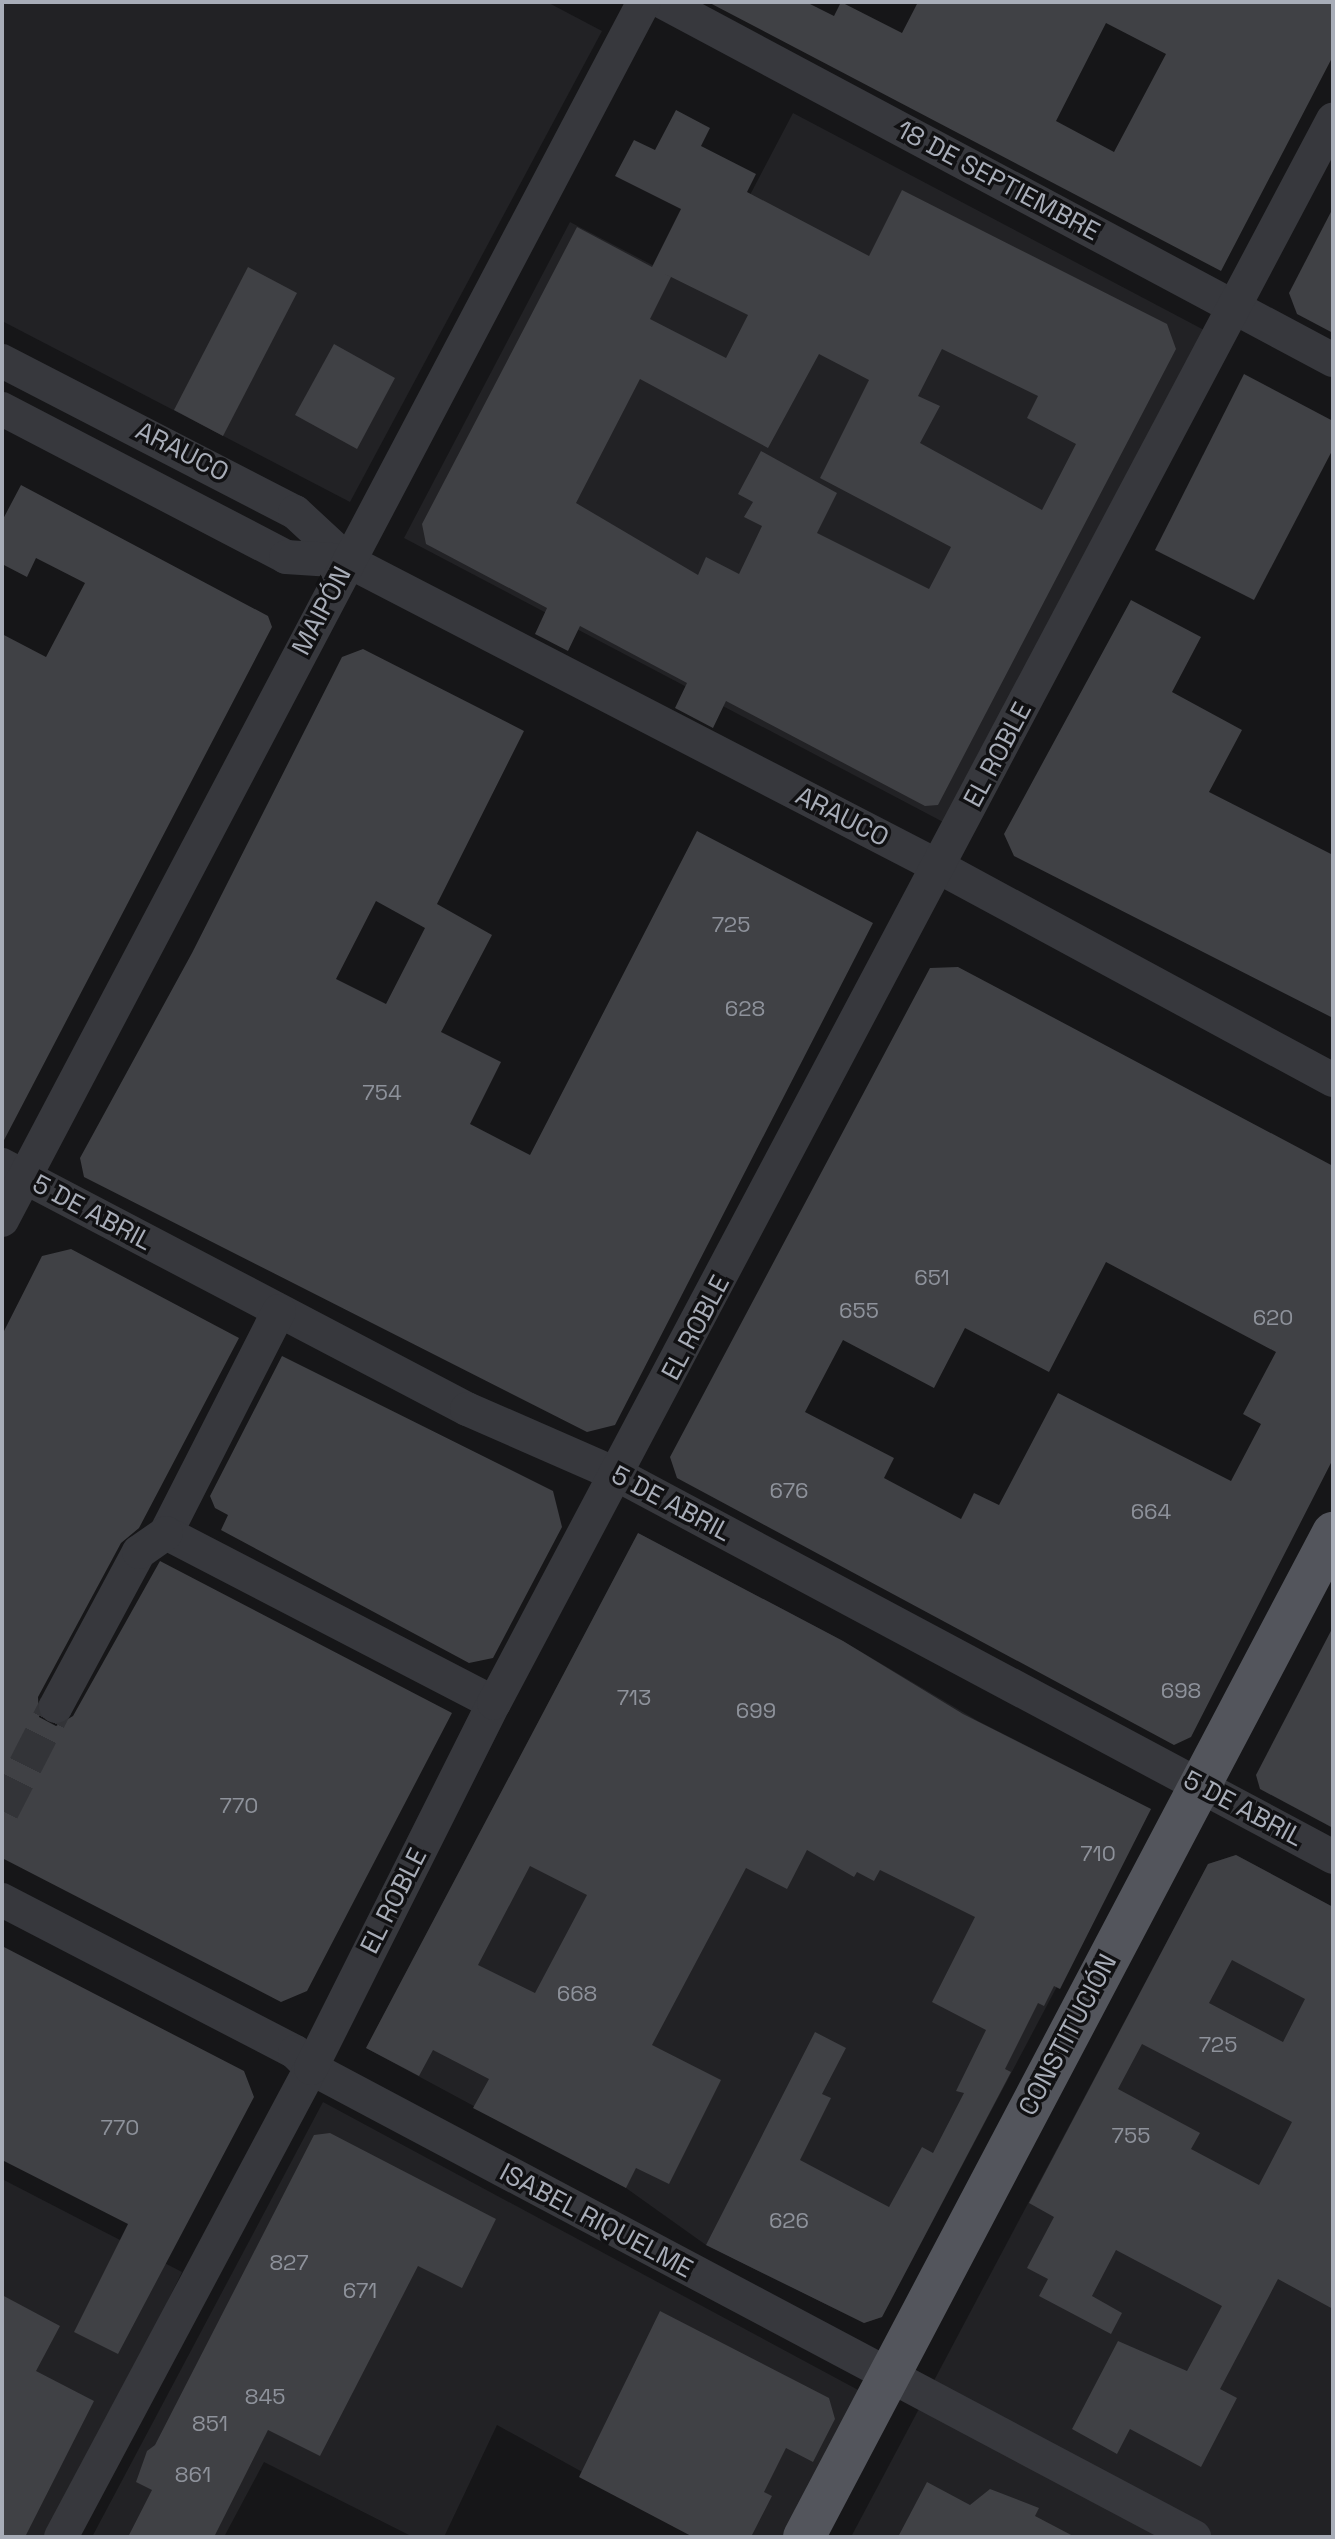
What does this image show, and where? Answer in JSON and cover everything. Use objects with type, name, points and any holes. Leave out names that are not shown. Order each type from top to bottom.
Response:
[{"type":"main road","name":"CONSTITUCIÓN","points":[[804,2537],[1333,1533]]},
{"type":"street","name":"MAIPÓN","points":[[2,1220],[13,1171],[348,561],[644,2]]},
{"type":"street","name":"18 DE SEPTIEMBRE","points":[[663,2],[1333,360]]},
{"type":"street","name":"EL ROBLE","points":[[61,2537],[311,2068],[494,1703],[618,1475],[1333,120]]},
{"type":"street","name":"ARAUCO","points":[[2,361],[295,512],[348,561],[939,867],[1333,1080]]},
{"type":"street","name":"ARAUCO","points":[[2,409],[286,557],[348,561]]},
{"type":"street","name":"5 DE ABRIL","points":[[13,1171],[467,1409],[618,1475],[1333,1857]]},
{"type":"street","points":[[56,1706],[139,1552],[166,1533],[279,1311]]},
{"type":"street","points":[[166,1533],[494,1703]]},
{"type":"street","name":"ISABEL RIQUELME","points":[[2,1900],[295,2052],[311,2068],[889,2378],[1194,2537]]},
{"type":"shaded area","points":[[2,2],[547,2],[602,31],[350,502],[2,321]]},
{"type":"shaded area","points":[[793,113],[1204,330],[945,823],[404,538],[570,222],[700,290]]},
{"type":"shaded area","points":[[638,1533],[843,1641],[978,1721],[1151,1809],[882,2317],[864,2323],[706,2245],[626,2188],[366,2048]]},
{"type":"shaded area","points":[[1236,1855],[1333,1907],[1333,2537],[851,2537],[1208,1864]]},
{"type":"shaded area","points":[[323,2102],[860,2391],[782,2537],[700,2537],[497,2425],[444,2537],[413,2537],[264,2462],[224,2537],[92,2537]]},
{"type":"shaded area","points":[[2,2179],[182,2272],[54,2537],[2,2537]]},
{"type":"building","points":[[708,2],[806,2],[834,16],[841,2],[902,33],[918,2],[1333,2],[1333,56],[1221,271]],"holes":[[[1106,23],[1166,54],[1114,152],[1056,121]]]},
{"type":"building","points":[[676,110],[710,128],[701,146],[756,174],[747,192],[869,256],[902,190],[1167,324],[1176,349],[938,805],[925,806],[726,701],[713,728],[675,708],[687,683],[580,626],[568,651],[535,634],[547,608],[426,544],[422,524],[577,227],[652,267],[681,209],[615,176],[634,140],[655,150]],"holes":[[[663,273],[748,315],[726,358],[650,319],[671,277]],[[942,349],[1038,396],[1027,418],[1076,444],[1042,510],[920,443],[940,406],[918,396]],[[819,354],[869,380],[820,478],[951,547],[929,589],[817,533],[837,493],[761,451],[738,494],[753,502],[744,517],[762,526],[739,574],[706,557],[698,575],[576,503],[640,379],[768,448]]]},
{"type":"building","points":[[1333,208],[1333,333],[1297,314],[1289,293]]},
{"type":"building","points":[[248,267],[297,293],[223,436],[174,410]]},
{"type":"building","points":[[334,344],[395,378],[357,449],[295,415]]},
{"type":"building","points":[[1244,374],[1333,421],[1333,449],[1254,600],[1155,550]]},
{"type":"building","points":[[21,485],[268,616],[272,627],[2,1144],[2,634],[46,657],[85,583],[36,558],[27,577],[2,564],[2,521]]},
{"type":"building","points":[[1131,600],[1201,637],[1172,692],[1242,730],[1209,792],[1333,855],[1333,1018],[1014,856],[1004,834]]},
{"type":"building","points":[[363,649],[524,731],[437,904],[492,935],[441,1032],[501,1062],[470,1124],[530,1155],[697,831],[873,923],[615,1425],[587,1432],[84,1177],[80,1158],[192,953],[342,657]],"holes":[[[376,901],[425,928],[386,1004],[336,979]]]},
{"type":"building","points":[[958,967],[1333,1166],[1333,1459],[1191,1737],[1174,1745],[677,1478],[670,1457],[930,968]],"holes":[[[1106,1262],[1276,1352],[1243,1414],[1261,1424],[1231,1481],[1058,1393],[999,1505],[974,1493],[961,1519],[884,1478],[894,1458],[805,1412],[843,1340],[934,1388],[965,1328],[1049,1372]]]},
{"type":"building","points":[[71,1249],[239,1338],[139,1528],[121,1543],[38,1697],[39,1717],[56,1726],[73,1716],[160,1561],[452,1713],[307,1991],[281,2002],[2,1858],[2,1335],[42,1256]]},
{"type":"building","points":[[282,1356],[553,1491],[562,1527],[493,1658],[469,1663],[221,1530],[228,1515],[215,1508],[210,1496]]},
{"type":"building","points":[[638,1533],[843,1641],[963,1714],[1151,1809],[1060,1989],[1054,1986],[1044,2006],[1038,2003],[1005,2069],[1011,2072],[882,2317],[864,2323],[706,2245],[815,2032],[846,2048],[822,2094],[831,2098],[800,2160],[889,2207],[922,2147],[933,2153],[964,2093],[956,2091],[986,2030],[932,2002],[975,1917],[880,1870],[874,1881],[857,1872],[854,1877],[807,1850],[787,1889],[746,1868],[652,2045],[721,2080],[669,2184],[636,2168],[626,2188],[473,2108],[489,2079],[433,2050],[419,2076],[366,2048]],"holes":[[[530,1866],[587,1895],[535,1993],[478,1965]]]},
{"type":"building","points":[[1333,1627],[1333,1828],[1260,1789],[1256,1775]]},
{"type":"building","points":[[1236,1855],[1333,1907],[1333,2309],[1278,2279],[1220,2389],[1237,2398],[1201,2467],[1130,2429],[1117,2454],[1072,2429],[1118,2341],[1187,2371],[1222,2306],[1116,2250],[1092,2296],[1122,2313],[1111,2334],[1039,2296],[1048,2279],[1027,2268],[1054,2217],[1029,2203],[1208,1864]],"holes":[[[1232,1960],[1305,1999],[1283,2042],[1209,2003]],[[1142,2044],[1292,2122],[1259,2185],[1191,2149],[1200,2133],[1118,2089]]]},
{"type":"building","points":[[2,1946],[244,2071],[254,2097],[118,2354],[74,2332],[128,2224],[2,2160]]},
{"type":"building","points":[[330,2133],[496,2219],[462,2288],[418,2266],[320,2456],[268,2430],[214,2537],[128,2537],[152,2490],[136,2482],[147,2451],[155,2445],[314,2135]]},
{"type":"building","points":[[2,2295],[60,2326],[36,2371],[94,2401],[25,2537],[2,2537]]},
{"type":"building","points":[[660,2311],[829,2398],[835,2419],[813,2462],[786,2448],[764,2492],[772,2496],[751,2537],[693,2537],[579,2477]]},
{"type":"building","points":[[927,2482],[970,2505],[990,2489],[1039,2508],[1035,2516],[1075,2537],[898,2537]]},
{"type":"tunnel","points":[[2,1811],[56,1706]]}]
